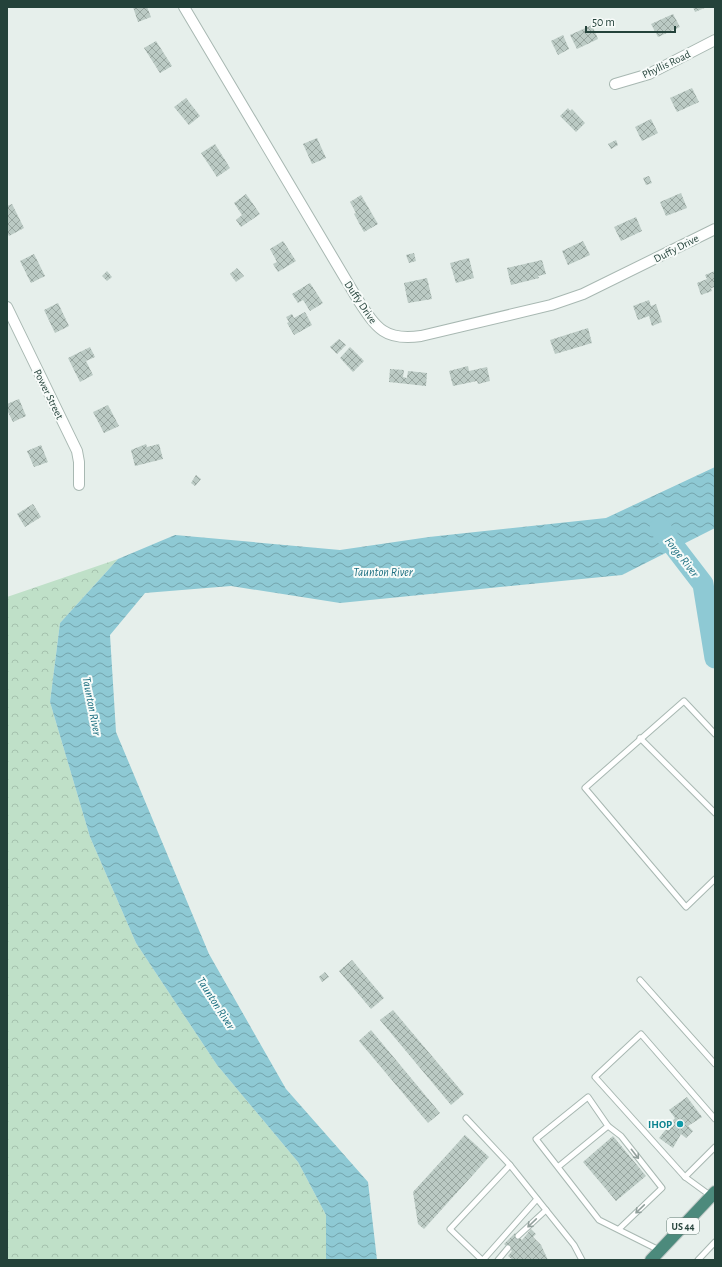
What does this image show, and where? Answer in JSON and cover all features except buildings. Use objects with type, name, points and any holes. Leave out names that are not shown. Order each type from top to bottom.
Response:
[{"type":"highway","name":"US 44","points":[[651,1260],[713,1194]]},
{"type":"street","name":"Duffy Drive","points":[[184,7],[358,300],[370,318],[390,335],[405,338],[421,336],[561,302],[612,281],[715,229]]},
{"type":"street","name":"Phyllis Road","points":[[615,84],[649,74],[715,40]]},
{"type":"street","name":"Power Street","points":[[7,307],[77,451],[79,462],[79,485]]},
{"type":"lane","points":[[715,734],[684,701],[640,738],[585,788],[686,907],[715,879]]},
{"type":"lane","points":[[640,738],[715,813]]},
{"type":"lane","points":[[640,980],[715,1064]]},
{"type":"lane","points":[[713,1194],[685,1177],[595,1077],[641,1034],[715,1119]]},
{"type":"lane","points":[[619,1229],[662,1188],[621,1136],[608,1126],[588,1097],[536,1139],[599,1220],[660,1250]]},
{"type":"lane","points":[[466,1118],[510,1165],[574,1245],[582,1260]]},
{"type":"lane","points":[[558,1167],[608,1126]]},
{"type":"lane","points":[[685,1177],[715,1147]]},
{"type":"lane","points":[[510,1165],[450,1229],[482,1260],[537,1199]]},
{"type":"lane","points":[[518,1236],[546,1210]]},
{"type":"lane","points":[[698,1260],[715,1242]]},
{"type":"lane","points":[[498,1260],[508,1248]]},
{"type":"green space","points":[[118,559],[60,623],[50,702],[90,837],[136,943],[217,1065],[298,1162],[326,1215],[326,1260],[7,1260],[7,597]]},
{"type":"water","name":"Taunton River","points":[[715,467],[715,528],[622,575],[340,603],[231,586],[145,593],[110,635],[116,732],[209,954],[286,1089],[368,1182],[377,1260],[326,1260],[326,1215],[298,1162],[217,1065],[136,943],[90,837],[50,702],[60,623],[118,559],[175,535],[340,550],[429,537],[606,518]]},
{"type":"waterway","name":"Forge River","points":[[660,528],[703,584],[715,658]]},
{"type":"place","name":"IHOP","points":[[680,1124]]}]
